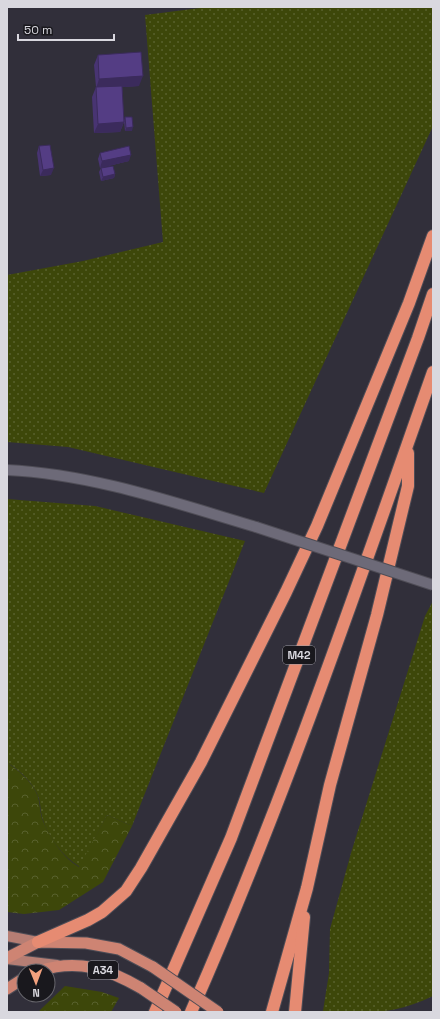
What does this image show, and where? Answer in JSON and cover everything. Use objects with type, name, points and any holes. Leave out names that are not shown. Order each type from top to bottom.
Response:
[{"type":"highway","points":[[7,958],[38,942],[88,920],[102,912],[126,891],[201,762],[286,592],[317,526],[409,303],[433,236]]},
{"type":"highway","name":"M42","points":[[155,1012],[231,838],[418,338],[433,294]]},
{"type":"highway","name":"M42","points":[[191,1012],[213,962],[298,746],[433,372]]},
{"type":"highway","points":[[272,1012],[307,888],[330,785],[377,615],[408,486],[408,443]]},
{"type":"highway","points":[[295,1012],[307,888]]},
{"type":"highway","points":[[38,942],[86,943],[107,946],[132,955],[153,967],[218,1012]]},
{"type":"highway","name":"A34","points":[[56,967],[88,966],[119,975],[176,1012]]},
{"type":"highway","points":[[7,989],[16,983]]},
{"type":"main road","points":[[7,936],[38,942]]},
{"type":"main road","points":[[7,958],[61,966]]},
{"type":"street","points":[[7,470],[66,477],[130,490],[256,527],[433,585]]},
{"type":"green space","points":[[208,7],[433,7],[433,126],[264,493],[68,447],[7,442],[7,275],[83,261],[163,242],[145,15]]},
{"type":"green space","points":[[7,499],[95,506],[245,541],[132,826],[107,815],[80,867],[62,852],[49,834],[42,817],[39,799],[33,786],[21,772],[7,763]]},
{"type":"green space","points":[[433,601],[433,996],[405,1007],[380,1012],[353,1013],[323,1011],[329,973],[330,929],[351,853],[425,616]]},
{"type":"green space","points":[[7,763],[30,782],[38,797],[42,818],[46,828],[62,853],[79,867],[107,815],[132,826],[103,882],[59,910],[24,914],[7,912]]},
{"type":"green space","points":[[65,986],[102,992],[119,998],[111,1012],[38,1012],[47,1003],[56,1003],[56,995]]},
{"type":"building","points":[[141,52],[143,76],[99,79],[98,55]]},
{"type":"building","points":[[122,86],[124,122],[98,124],[96,87]]},
{"type":"building","points":[[125,117],[132,117],[133,127],[126,128]]},
{"type":"building","points":[[50,145],[54,168],[43,170],[39,146]]},
{"type":"building","points":[[129,146],[131,155],[102,161],[100,153]]},
{"type":"building","points":[[113,166],[115,174],[103,177],[101,168]]}]
